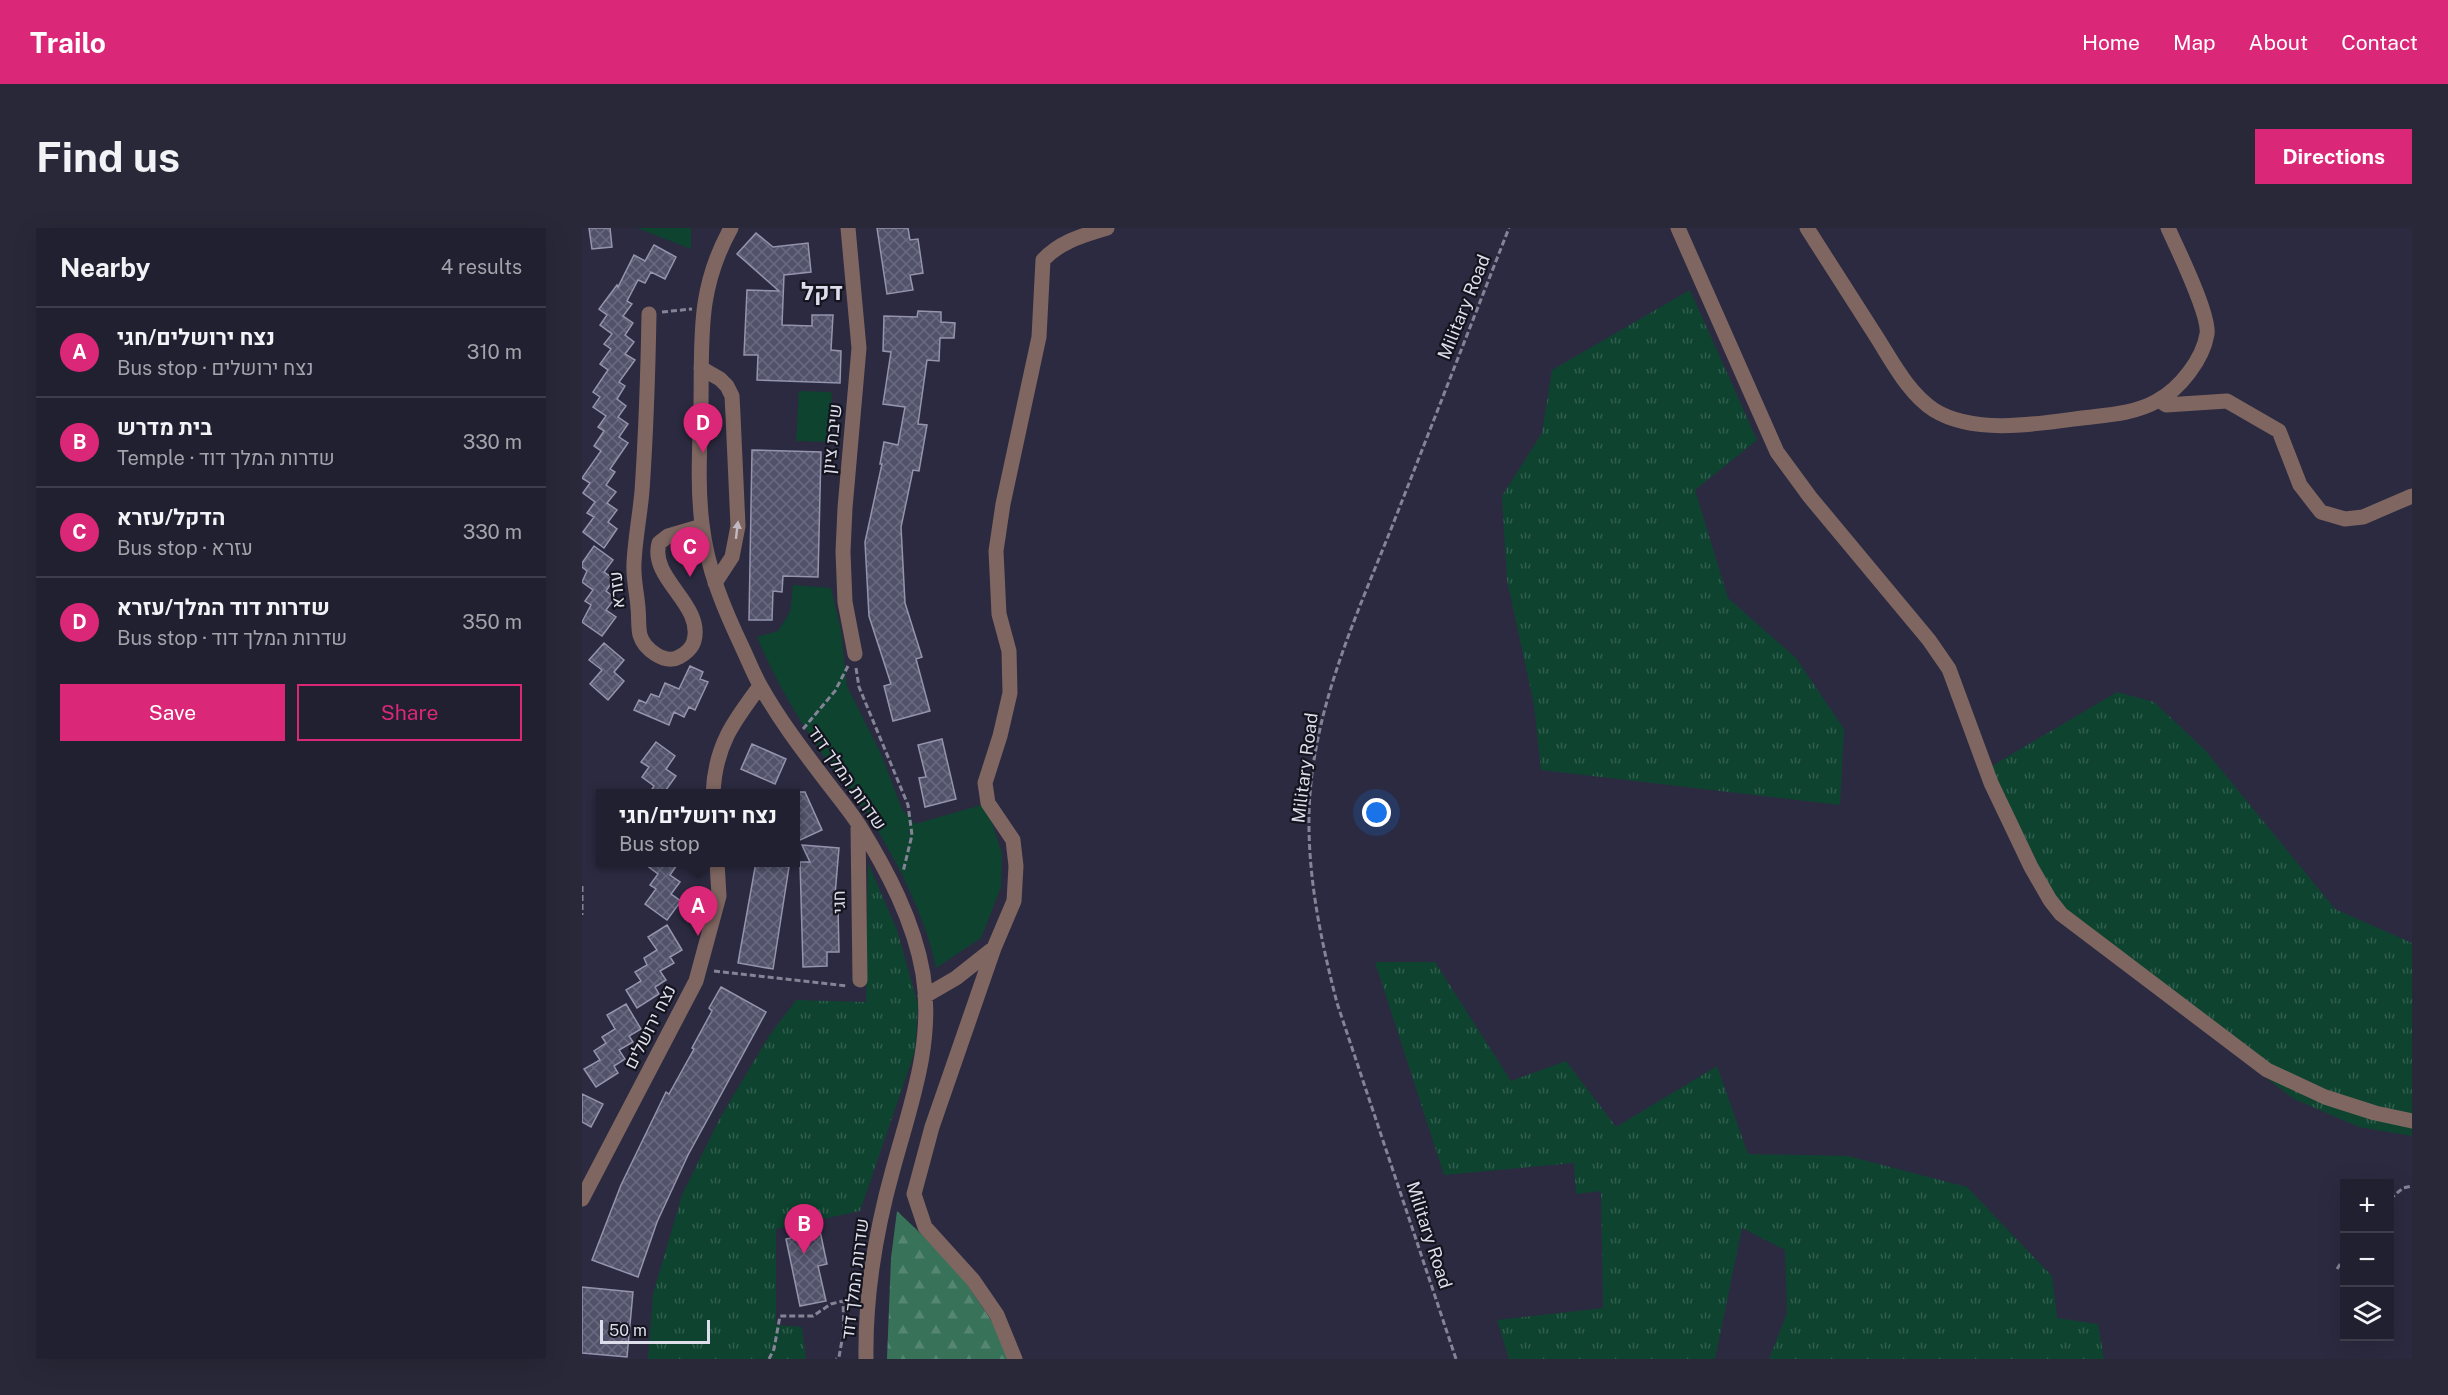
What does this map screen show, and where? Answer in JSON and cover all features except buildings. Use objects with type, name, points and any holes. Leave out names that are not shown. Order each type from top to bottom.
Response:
[{"type":"street","name":"שדרות המלך דוד","points":[[731,228],[714,265],[703,308],[700,331],[699,486],[702,526],[715,583],[726,616],[760,686],[795,740],[858,824],[896,892],[918,952],[926,996],[927,1031],[921,1069],[879,1226],[869,1293],[866,1359]]},
{"type":"street","name":"שיבת ציון","points":[[848,228],[859,348],[843,552],[845,602],[855,654]]},
{"type":"street","points":[[1015,1359],[997,1315],[973,1280],[925,1227],[914,1194],[932,1127],[994,948],[1014,901],[1016,866],[1013,840],[988,804],[985,783],[1000,736],[1010,693],[1009,651],[999,614],[996,551],[1039,337],[1043,260],[1055,248],[1068,241],[1107,228]]},
{"type":"street","points":[[1678,228],[1777,452],[1810,497],[1929,640],[1949,669],[1991,783],[2031,867],[2061,914],[2267,1070],[2325,1097],[2375,1113],[2412,1121]]},
{"type":"street","points":[[1808,228],[1903,377],[1922,401],[1937,412],[1960,420],[1994,426],[2032,425],[2128,411],[2159,400],[2191,368],[2202,351],[2208,332],[2205,315],[2168,228]]},
{"type":"street","name":"עזרא","points":[[649,314],[647,418],[634,585],[640,635],[654,653],[664,658],[676,659],[686,653],[693,644],[695,633],[694,621],[660,566],[656,553],[658,543],[668,536],[702,526]]},
{"type":"street","points":[[701,368],[720,379],[732,396],[738,526],[732,558],[715,583]]},
{"type":"street","points":[[2159,400],[2166,405],[2227,401],[2279,432],[2300,484],[2321,512],[2345,519],[2363,517],[2412,496]]},
{"type":"street","points":[[713,789],[713,776],[729,728],[760,686]]},
{"type":"street","name":"חגי","points":[[858,824],[860,980]]},
{"type":"street","name":"נצח ירושלים","points":[[582,1199],[696,981],[719,896],[717,867]]},
{"type":"street","points":[[926,996],[956,978],[994,948]]},
{"type":"path","name":"Military Road","points":[[1456,1359],[1337,1003],[1314,899],[1309,813],[1322,722],[1347,638],[1509,228]]},
{"type":"path","points":[[649,314],[703,308]]},
{"type":"path","points":[[795,740],[835,690],[855,654]]},
{"type":"path","points":[[855,654],[859,687],[908,805],[912,835],[896,892]]},
{"type":"path","points":[[582,886],[582,915]]},
{"type":"path","points":[[699,969],[844,987],[860,980]]},
{"type":"path","points":[[2394,1196],[2403,1188],[2412,1186]]},
{"type":"path","points":[[2337,1269],[2340,1264]]},
{"type":"path","points":[[769,1359],[774,1349],[780,1316],[813,1316],[831,1304],[843,1301],[844,1329],[839,1357],[836,1359]]},
{"type":"green space","points":[[637,228],[691,228],[691,249]]},
{"type":"green space","points":[[1690,290],[1757,440],[1695,490],[1728,598],[1796,658],[1844,729],[1840,805],[1541,770],[1534,705],[1507,580],[1502,496],[1542,433],[1552,370]]},
{"type":"green space","points":[[799,391],[832,392],[829,442],[796,441]]},
{"type":"green space","points":[[793,585],[831,588],[841,630],[847,686],[881,754],[902,809],[915,824],[981,805],[992,823],[1002,853],[1001,887],[981,938],[936,968],[932,949],[917,908],[887,846],[865,811],[799,719],[757,637],[778,631],[790,612]]},
{"type":"green space","points":[[2117,692],[2154,702],[2205,750],[2335,909],[2412,943],[2412,1136],[2359,1127],[2294,1099],[2053,916],[1980,773]]},
{"type":"green space","points":[[868,863],[897,930],[918,1005],[915,1051],[860,1211],[776,1229],[776,1325],[802,1327],[806,1359],[648,1359],[653,1294],[682,1195],[720,1118],[769,1036],[796,1000],[866,1002]]},
{"type":"green space","points":[[1375,962],[1435,962],[1511,1081],[1566,1061],[1616,1127],[1717,1066],[1748,1154],[1848,1156],[1967,1187],[2052,1276],[2057,1318],[2098,1324],[2104,1359],[1769,1359],[1787,1313],[1785,1250],[1742,1228],[1715,1359],[1509,1359],[1497,1320],[1603,1308],[1601,1191],[1576,1194],[1574,1163],[1444,1175]]},
{"type":"green space","points":[[897,1211],[955,1266],[997,1329],[1008,1359],[887,1359],[891,1258]]},
{"type":"place","name":"שדרות דוד המלך/עזרא","points":[[703,453]]},
{"type":"place","name":"הדקל/עזרא","points":[[690,577]]},
{"type":"place","name":"נצח ירושלים/חגי","points":[[698,936]]},
{"type":"place","name":"בית מדרש","points":[[804,1254]]},
{"type":"district","name":"דקל","points":[[822,292]]}]
